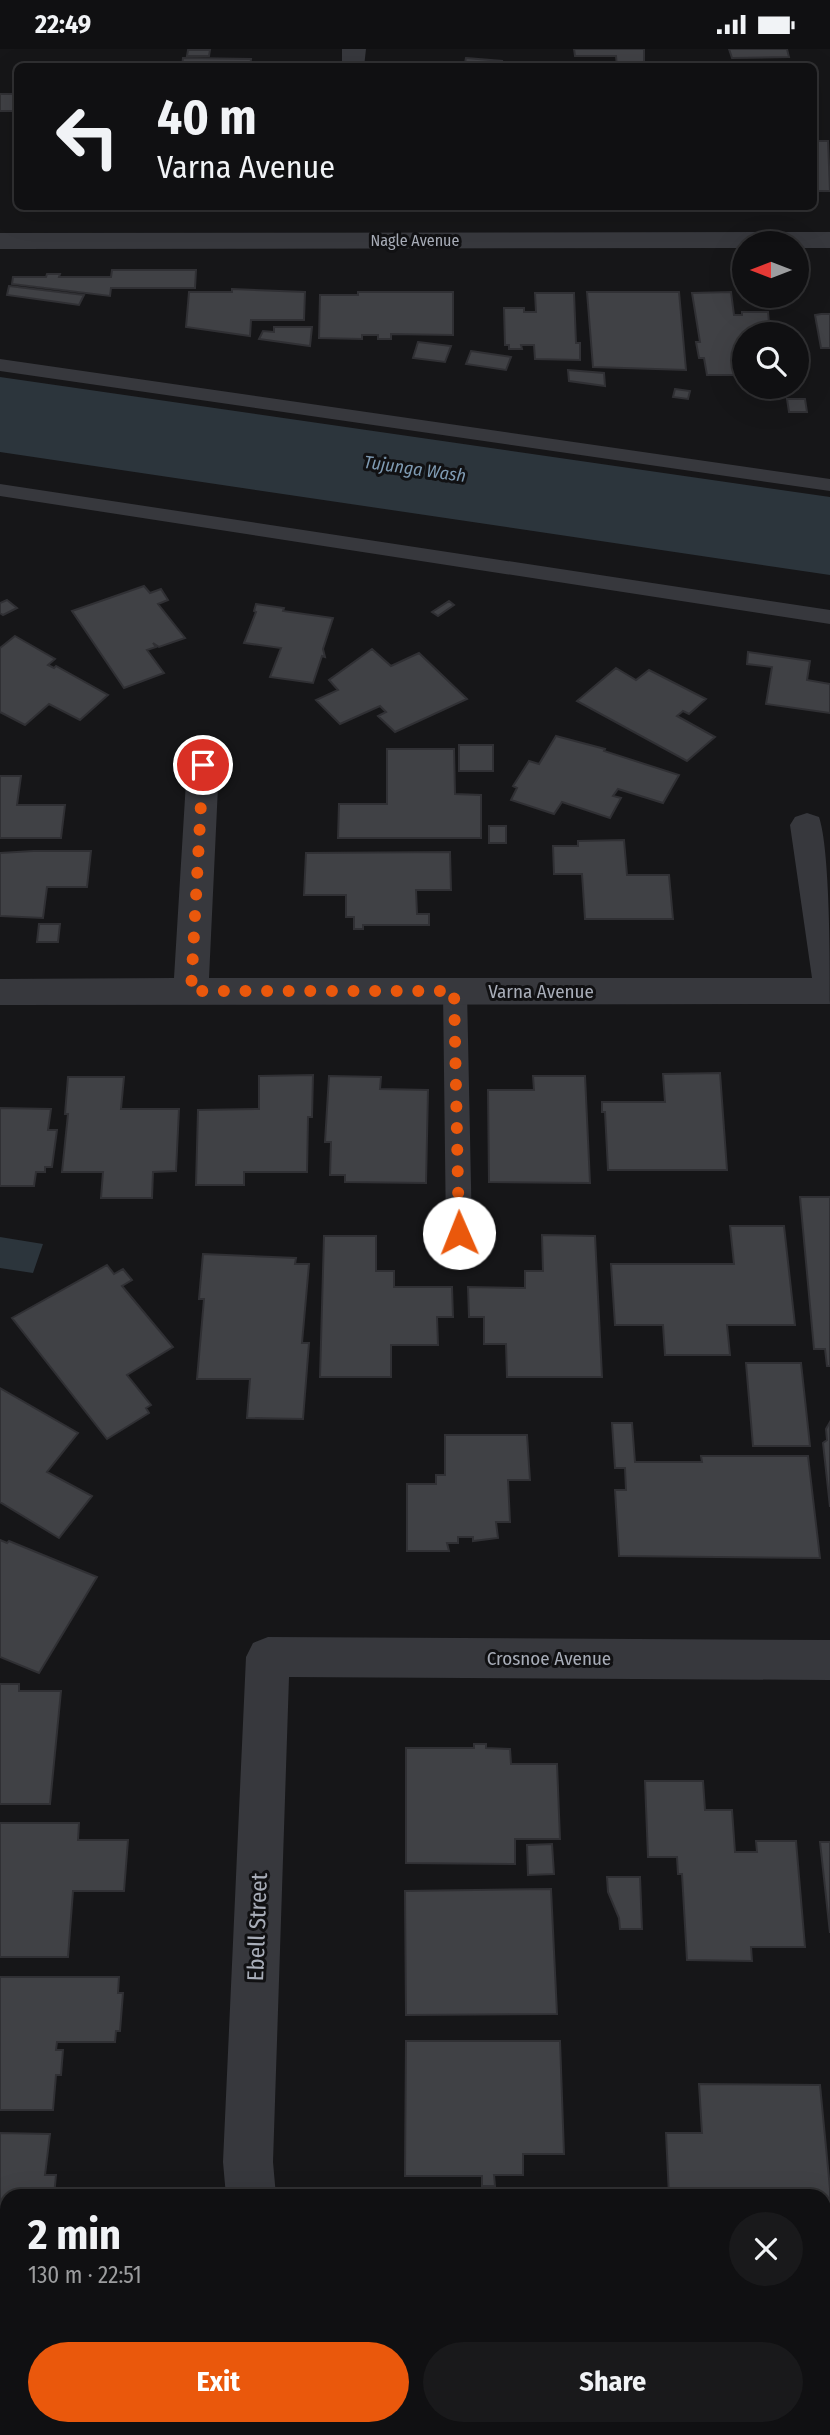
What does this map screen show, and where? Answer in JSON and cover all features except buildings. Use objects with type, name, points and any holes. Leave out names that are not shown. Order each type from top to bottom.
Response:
[{"type":"street","name":"Nagle Avenue","points":[[0,241],[830,240]]},
{"type":"street","points":[[191,991],[203,765]]},
{"type":"street","points":[[807,825],[830,979]]},
{"type":"street","name":"Varna Avenue","points":[[0,992],[830,991]]},
{"type":"street","name":"Crosnoe Avenue","points":[[268,1657],[830,1660]]},
{"type":"street","name":"Ebell Street","points":[[250,2189],[248,2162],[268,1657]]},
{"type":"lane","points":[[0,365],[830,485]]},
{"type":"lane","points":[[0,490],[830,617]]},
{"type":"lane","points":[[454,991],[459,1233]]},
{"type":"water","name":"Tujunga Wash","points":[[0,377],[830,497],[830,575],[0,452]]},
{"type":"water","points":[[0,1237],[43,1244],[33,1273],[0,1268]]},
{"type":"route","points":[[203,765],[191,991],[454,991],[459,1233]]}]
